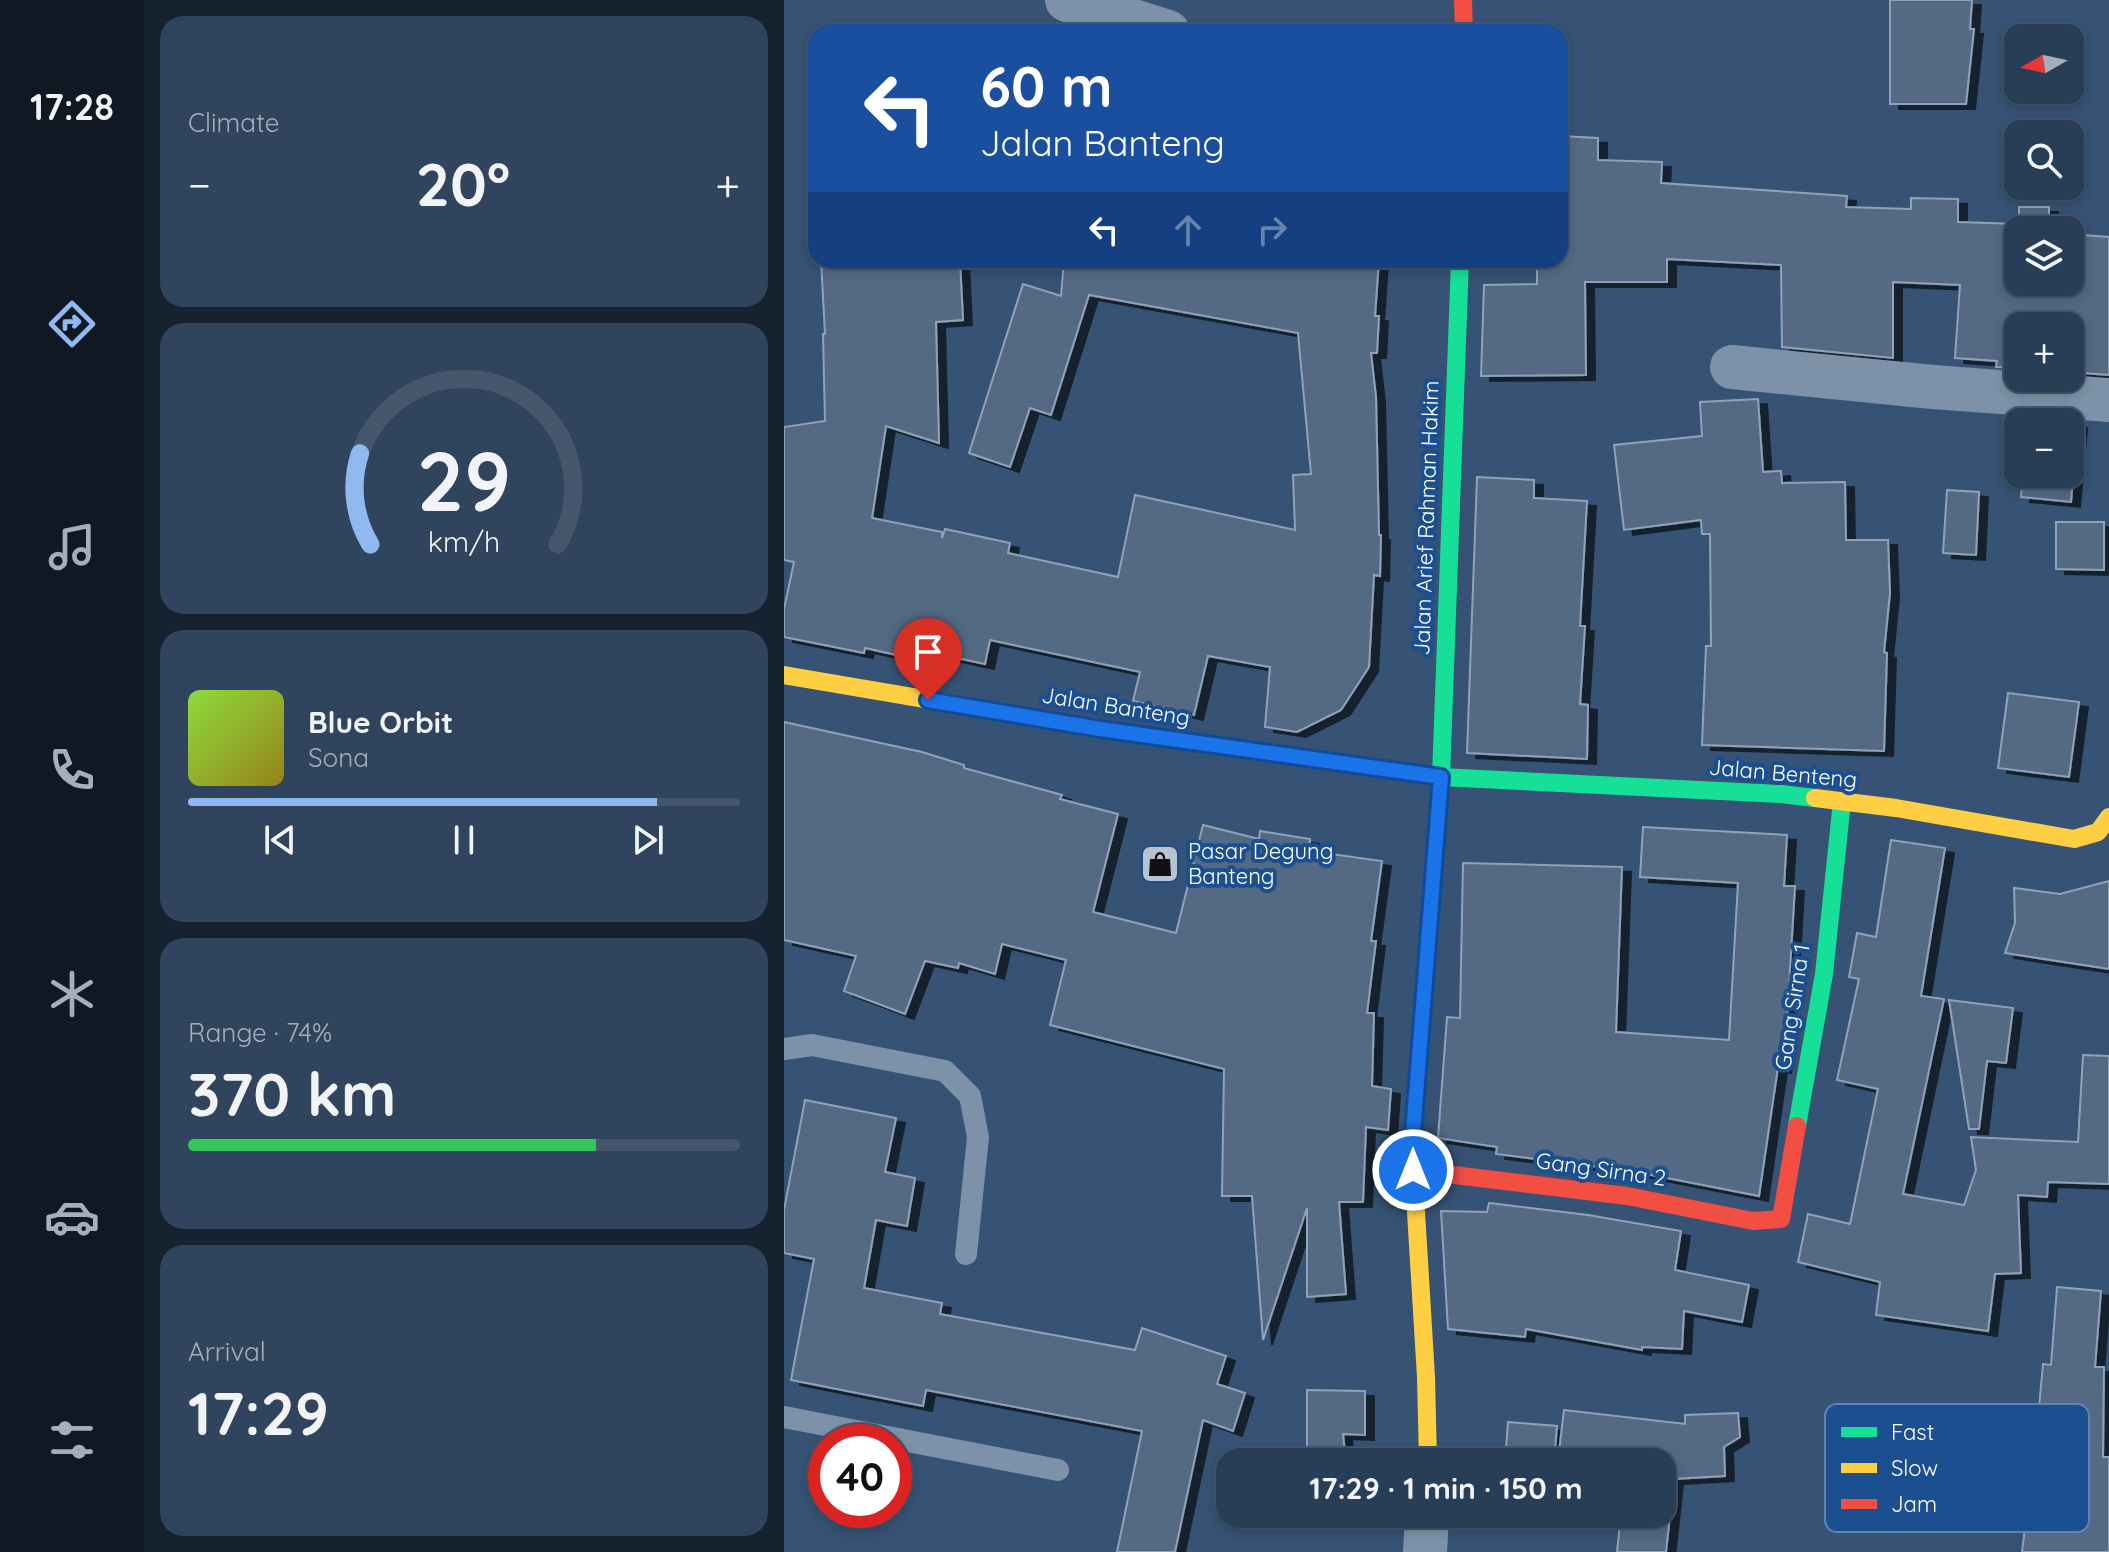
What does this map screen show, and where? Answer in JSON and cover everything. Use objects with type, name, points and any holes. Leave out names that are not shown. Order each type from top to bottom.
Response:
[{"type":"street","points":[[1067,0],[1143,24]]},
{"type":"street","points":[[1463,0],[1464,24]]},
{"type":"street","name":"Jalan Arief Rahman Hakim","points":[[1428,1448],[1412,1146],[1441,777],[1460,268]]},
{"type":"street","points":[[1732,367],[2109,400]]},
{"type":"street","name":"Jalan Banteng","points":[[784,675],[1100,729],[1441,777]]},
{"type":"street","name":"Jalan Benteng","points":[[1441,777],[1781,794],[2074,839],[2098,832],[2109,817]]},
{"type":"street","name":"Gang Sirna 1","points":[[1781,1219],[1824,974],[1842,801]]},
{"type":"street","name":"Gang Sirna 2","points":[[1413,1170],[1628,1195],[1749,1220],[1774,1222],[1781,1219]]},
{"type":"street","points":[[1425,1552],[1426,1528]]},
{"type":"lane","points":[[784,1049],[812,1045],[945,1071],[970,1096],[978,1137],[966,1254]]},
{"type":"lane","points":[[784,1417],[1058,1470]]},
{"type":"building","points":[[1890,0],[1972,0],[1970,29],[1974,29],[1966,104],[1890,104]]},
{"type":"building","points":[[1568,136],[1598,138],[1598,160],[1662,162],[1661,183],[1847,196],[1846,207],[1911,209],[1911,198],[1958,199],[1958,222],[2004,224],[2004,296],[2084,296],[2084,235],[2109,237],[2109,375],[2084,373],[2084,312],[2004,312],[2004,367],[1996,367],[1997,361],[1955,358],[1960,285],[1893,282],[1893,358],[1782,347],[1781,265],[1667,259],[1667,282],[1585,282],[1586,375],[1481,376],[1484,285],[1537,284],[1537,268],[1568,268]]},
{"type":"building","points":[[2019,207],[2049,207],[2049,216],[2019,216]]},
{"type":"building","points":[[821,268],[960,268],[963,320],[936,322],[939,443],[886,426],[872,518],[942,532],[942,538],[945,529],[1010,543],[1008,553],[1118,577],[1135,495],[1295,530],[1293,475],[1311,474],[1298,333],[1089,295],[1051,415],[1030,408],[1010,467],[969,453],[1023,284],[1061,296],[1063,268],[1378,268],[1375,316],[1379,316],[1377,353],[1371,353],[1376,397],[1380,576],[1374,575],[1369,667],[1341,710],[1297,732],[1265,727],[1270,667],[1208,656],[1194,715],[1133,701],[1140,672],[990,640],[985,664],[925,651],[923,661],[865,648],[864,653],[784,637],[784,609],[794,562],[784,560],[784,427],[825,421]]},
{"type":"building","points":[[1758,399],[1763,472],[1781,471],[1782,483],[1845,482],[1846,540],[1888,540],[1890,593],[1884,652],[1887,653],[1884,751],[1702,745],[1706,646],[1711,646],[1710,534],[1702,534],[1701,520],[1624,530],[1614,445],[1702,436],[1700,402]]},
{"type":"building","points":[[1477,477],[1534,480],[1534,498],[1587,501],[1580,626],[1585,626],[1580,704],[1588,705],[1587,759],[1467,753]]},
{"type":"building","points":[[2022,488],[2072,488],[2071,502],[2021,497]]},
{"type":"building","points":[[1947,490],[1979,492],[1976,555],[1943,553]]},
{"type":"building","points":[[2056,522],[2104,522],[2104,570],[2056,569]]},
{"type":"building","points":[[2008,693],[2079,702],[2069,777],[1998,768]]},
{"type":"building","points":[[784,722],[922,752],[964,765],[964,768],[1062,795],[1060,799],[1118,814],[1093,912],[1176,933],[1203,825],[1259,839],[1260,831],[1310,839],[1309,851],[1382,861],[1371,941],[1376,941],[1367,1013],[1374,1013],[1372,1086],[1391,1089],[1388,1130],[1366,1127],[1363,1202],[1339,1202],[1346,1294],[1307,1297],[1307,1208],[1263,1340],[1252,1196],[1222,1196],[1224,1069],[1050,1025],[1066,960],[1002,944],[995,974],[959,963],[958,968],[925,961],[905,1014],[844,991],[856,956],[784,940]]},
{"type":"building","points":[[1643,827],[1787,835],[1784,886],[1795,886],[1785,1053],[1782,1068],[1778,1067],[1759,1196],[1631,1171],[1496,1154],[1497,1147],[1438,1138],[1447,1017],[1460,1018],[1463,863],[1622,867],[1616,1032],[1729,1040],[1738,883],[1640,877]]},
{"type":"building","points":[[1891,840],[1945,848],[1921,996],[1944,999],[1903,1194],[1964,1205],[1976,1170],[1971,1137],[2078,1142],[2083,1055],[2109,1056],[2109,1184],[2048,1182],[2047,1197],[2018,1195],[2021,1273],[1995,1274],[1988,1331],[1876,1315],[1880,1282],[1798,1262],[1808,1214],[1850,1224],[1878,1089],[1837,1080],[1859,979],[1849,977],[1857,933],[1876,937]]},
{"type":"building","points":[[2109,881],[2109,969],[2005,953],[2015,923],[2014,888],[2060,894]]},
{"type":"building","points":[[1949,1000],[2013,1008],[2006,1063],[1987,1061],[1979,1129],[1969,1129]]},
{"type":"building","points":[[805,1100],[896,1118],[885,1172],[915,1178],[907,1226],[876,1220],[864,1288],[942,1303],[940,1314],[1135,1350],[1142,1328],[1226,1356],[1217,1384],[1245,1393],[1233,1431],[1203,1420],[1175,1552],[1117,1552],[1142,1431],[926,1390],[923,1406],[791,1380],[814,1259],[784,1253],[784,1210]]},
{"type":"building","points":[[1489,1203],[1588,1215],[1681,1231],[1675,1270],[1749,1285],[1742,1322],[1684,1311],[1682,1349],[1642,1347],[1642,1350],[1526,1329],[1525,1337],[1448,1329],[1441,1211],[1487,1212]]},
{"type":"building","points":[[2057,1287],[2101,1291],[2095,1367],[2104,1367],[2103,1457],[2109,1457],[2109,1552],[2022,1552],[2024,1532],[2089,1532],[2089,1404],[2039,1404],[2043,1364],[2051,1365]]},
{"type":"building","points":[[1307,1390],[1365,1391],[1365,1435],[1343,1434],[1344,1448],[1307,1448]]},
{"type":"building","points":[[1564,1410],[1685,1424],[1685,1415],[1738,1413],[1740,1437],[1724,1447],[1725,1476],[1676,1479],[1676,1448],[1559,1448]]},
{"type":"building","points":[[1508,1422],[1557,1426],[1555,1448],[1506,1448]]},
{"type":"building","points":[[1620,1528],[1669,1528],[1666,1552],[1617,1552]]},
{"type":"traffic: fast","points":[[1421,1038],[1441,777],[1460,268]]},
{"type":"traffic: fast","points":[[1391,770],[1441,777],[1815,798]]},
{"type":"traffic: fast","points":[[1797,1126],[1824,974],[1842,801]]},
{"type":"traffic: slow","points":[[784,675],[1100,729],[1391,770]]},
{"type":"traffic: slow","points":[[1815,798],[1896,808],[2074,839],[2098,832],[2109,817]]},
{"type":"traffic: slow","points":[[1421,1038],[1412,1146],[1428,1448]]},
{"type":"traffic: jam","points":[[1463,0],[1464,24]]},
{"type":"traffic: jam","points":[[1413,1170],[1627,1196],[1753,1221],[1781,1219],[1797,1126]]},
{"type":"place","name":"Pasar Degung Banteng","points":[[1160,864]]},
{"type":"route","points":[[928,700],[1100,729],[1441,777],[1412,1146],[1413,1170]]}]
